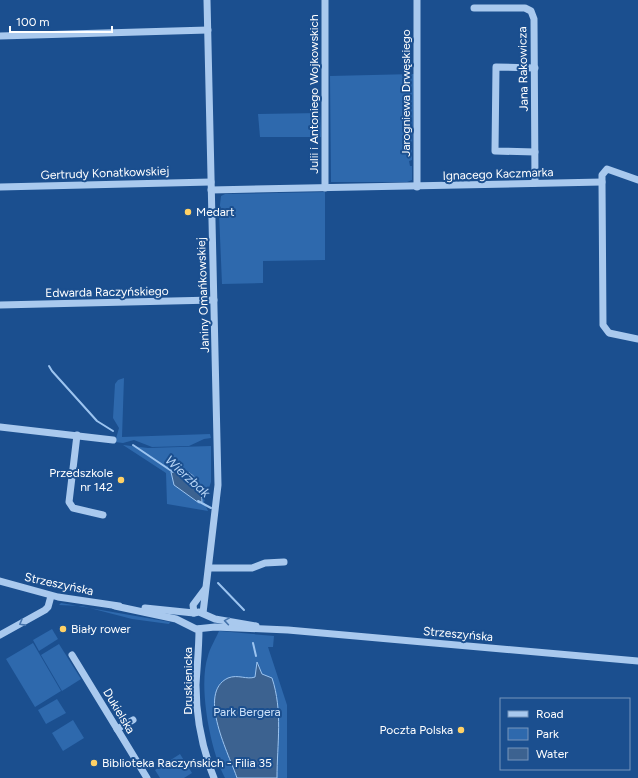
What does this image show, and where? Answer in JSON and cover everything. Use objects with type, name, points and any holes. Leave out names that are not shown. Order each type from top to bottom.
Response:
[{"type":"street","name":"Janiny Omańkowskiej","points":[[205,614],[205,589],[209,568],[218,485],[207,0]]},
{"type":"street","name":"Julii i Antoniego Wojkowskich","points":[[324,188],[325,0]]},
{"type":"street","name":"Jarogniewa Drwęskiego","points":[[417,0],[417,187]]},
{"type":"street","name":"Jana Rakowicza","points":[[474,8],[525,8],[531,11],[534,19],[535,183]]},
{"type":"street","points":[[0,36],[208,30]]},
{"type":"street","points":[[534,68],[496,68],[495,151],[535,152]]},
{"type":"street","points":[[638,180],[607,169],[602,175],[603,325],[608,333],[638,339]]},
{"type":"street","name":"Gertrudy Konatkowskiej","points":[[0,187],[211,182]]},
{"type":"street","name":"Ignacego Kaczmarka","points":[[211,190],[417,187],[602,182]]},
{"type":"street","name":"Edwarda Raczyńskiego","points":[[0,305],[214,300]]},
{"type":"street","points":[[0,427],[114,440]]},
{"type":"street","points":[[77,435],[69,502],[73,508],[103,516]]},
{"type":"street","points":[[209,568],[252,568],[265,563],[284,562]]},
{"type":"street","name":"Strzeszyńska","points":[[0,581],[51,596],[115,606],[172,618],[191,625]]},
{"type":"street","name":"Janiny Omańkowskiej","points":[[194,613],[193,605],[205,589]]},
{"type":"street","points":[[0,635],[45,610],[48,607],[51,596]]},
{"type":"street","name":"Strzeszyńska","points":[[115,606],[194,613]]},
{"type":"street","points":[[194,613],[205,614],[207,623],[201,629],[191,625],[190,618],[194,613]]},
{"type":"street","name":"Strzeszyńska","points":[[205,614],[215,619],[277,629],[638,661]]},
{"type":"street","name":"Strzeszyńska","points":[[201,629],[277,629]]},
{"type":"street","name":"Druskienicka","points":[[201,629],[197,704],[204,747],[214,778]]},
{"type":"street","name":"Dukielska","points":[[72,655],[147,778]]},
{"type":"street","points":[[118,729],[133,720]]},
{"type":"green space","points":[[414,74],[412,160],[409,161],[410,166],[412,166],[412,180],[407,182],[331,182],[330,76]]},
{"type":"green space","points":[[320,113],[321,137],[260,137],[258,114]]},
{"type":"green space","points":[[325,192],[325,260],[263,261],[263,283],[222,284],[219,213],[221,196],[225,194]]},
{"type":"green space","points":[[124,378],[122,437],[210,434],[211,438],[204,439],[189,446],[152,447],[134,440],[123,443],[115,442],[119,428],[113,418],[115,384],[118,380]]},
{"type":"green space","points":[[123,445],[148,448],[211,446],[211,482],[204,502],[208,511],[167,504],[166,473]]},
{"type":"green space","points":[[61,603],[77,606],[59,605]]},
{"type":"green space","points":[[90,608],[170,622],[169,624],[132,619]]},
{"type":"green space","points":[[52,629],[58,639],[39,651],[33,640]]},
{"type":"green space","name":"Park Bergera","points":[[219,631],[274,636],[273,647],[268,647],[287,705],[287,778],[225,778],[223,774],[218,762],[210,732],[204,683],[205,668],[209,653]]},
{"type":"green space","points":[[33,643],[61,691],[35,707],[6,659]]},
{"type":"green space","points":[[59,644],[81,679],[62,691],[41,655]]},
{"type":"green space","points":[[57,699],[66,713],[46,724],[38,710]]},
{"type":"green space","points":[[73,720],[84,738],[63,751],[52,733]]},
{"type":"green space","points":[[180,754],[192,773],[184,778],[160,778],[155,770]]},
{"type":"water","points":[[175,469],[188,472],[196,479],[200,489],[202,502],[199,503],[174,485],[171,472]]},
{"type":"water","points":[[257,662],[262,674],[272,678],[275,690],[279,728],[277,778],[237,778],[218,725],[215,710],[215,697],[219,686],[228,678],[255,677]]},
{"type":"waterway","name":"Wierzbak","points":[[49,366],[97,421],[113,431]]},
{"type":"waterway","name":"Wierzbak","points":[[133,445],[173,472]]},
{"type":"waterway","name":"Wierzbak","points":[[198,501],[211,508]]},
{"type":"waterway","name":"Wierzbak","points":[[218,583],[244,610]]},
{"type":"waterway","name":"Wierzbak","points":[[253,643],[256,656]]},
{"type":"place","name":"Medart","points":[[188,212]]},
{"type":"place","name":"Przedszkole nr 142","points":[[121,480]]},
{"type":"place","name":"Biały rower","points":[[63,629]]},
{"type":"place","name":"Poczta Polska","points":[[461,730]]},
{"type":"place","name":"Biblioteka Raczyńskich - Filia 35","points":[[94,763]]}]
